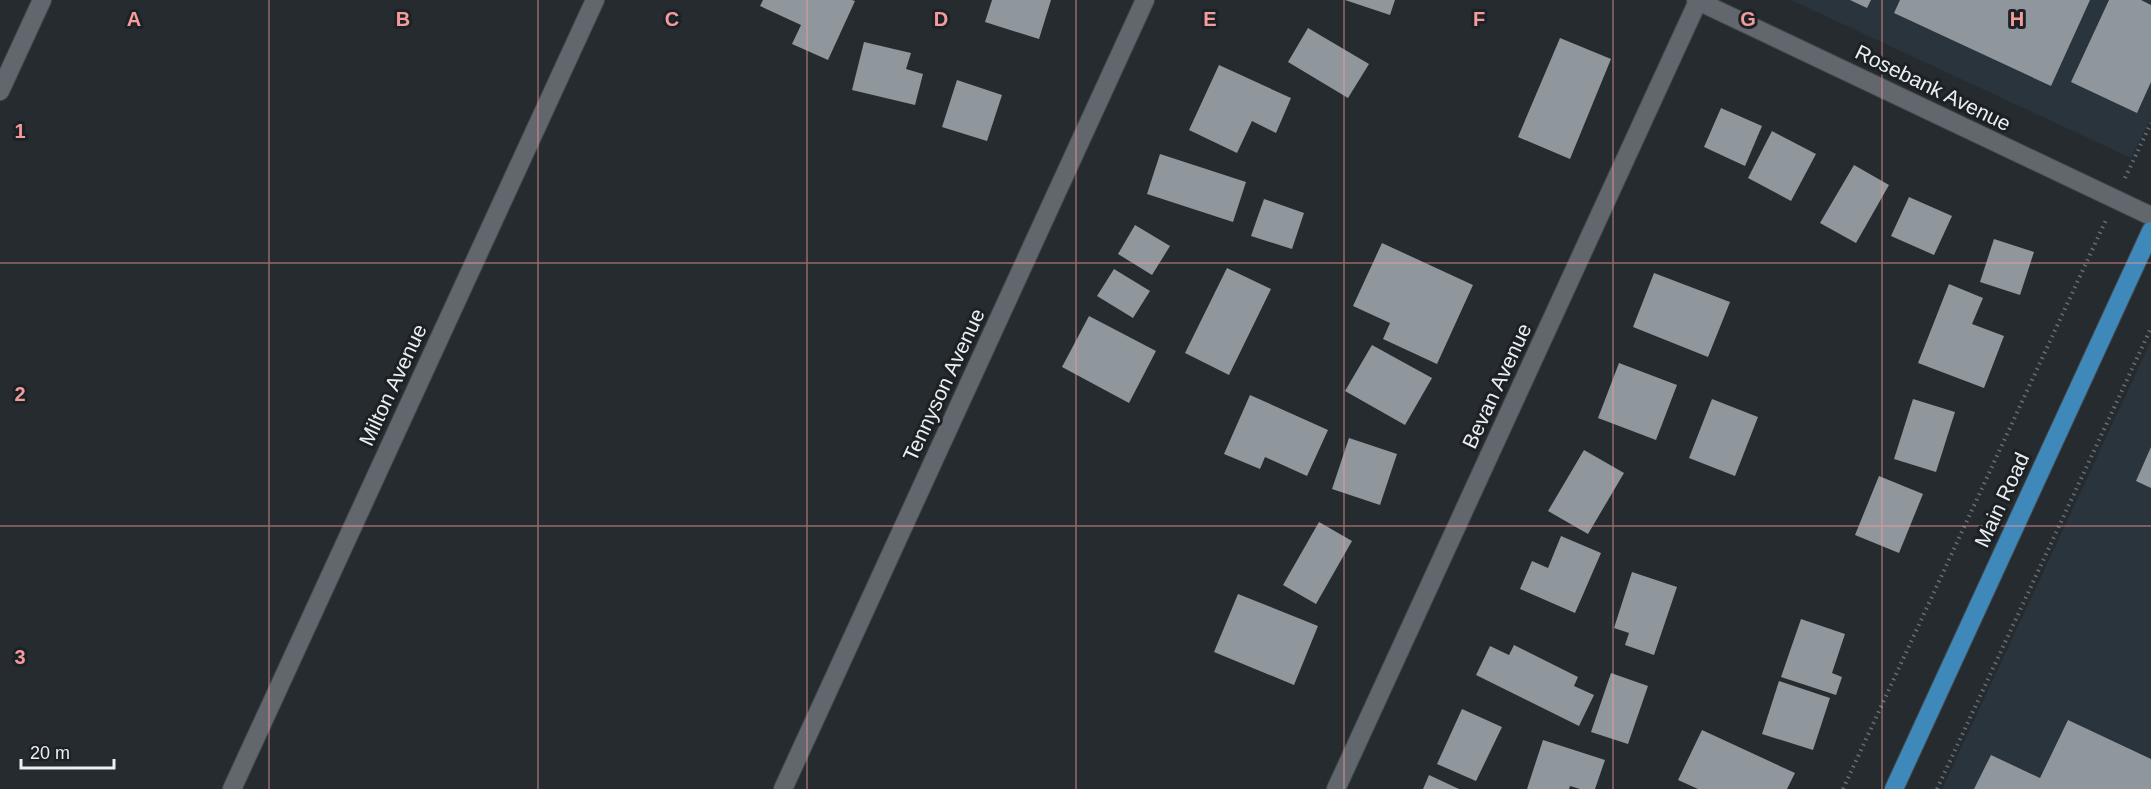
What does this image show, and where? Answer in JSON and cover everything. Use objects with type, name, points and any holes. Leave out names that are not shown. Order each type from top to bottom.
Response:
[{"type":"main road","name":"Main Road","points":[[1894,789],[2151,231]]},
{"type":"street","points":[[0,91],[42,0]]},
{"type":"street","name":"Milton Avenue","points":[[232,789],[595,0]]},
{"type":"street","name":"Tennyson Avenue","points":[[783,789],[1145,0]]},
{"type":"street","name":"Rosebank Avenue","points":[[1697,1],[2151,216]]},
{"type":"street","name":"Bevan Avenue","points":[[1336,789],[1697,1]]},
{"type":"path","points":[[1843,789],[2151,123]]},
{"type":"path","points":[[1937,789],[2151,328]]},
{"type":"shaded area","points":[[1791,0],[2151,0],[2151,118],[2131,158]]},
{"type":"shaded area","points":[[2151,341],[2151,789],[1942,789]]},
{"type":"building","points":[[763,0],[855,1],[828,60],[792,44],[801,25],[760,6]]},
{"type":"building","points":[[992,0],[1051,0],[1039,39],[985,22]]},
{"type":"building","points":[[1345,0],[1395,0],[1390,15]]},
{"type":"building","points":[[1850,0],[1871,0],[1867,8]]},
{"type":"building","points":[[1900,0],[2090,0],[2051,86],[1894,13]]},
{"type":"building","points":[[2109,0],[2141,0],[2151,5],[2151,82],[2137,113],[2071,82]]},
{"type":"building","points":[[1308,28],[1369,64],[1348,98],[1288,62]]},
{"type":"building","points":[[1560,38],[1611,59],[1570,159],[1518,137]]},
{"type":"building","points":[[864,42],[911,53],[906,69],[923,74],[915,105],[852,90]]},
{"type":"building","points":[[1219,65],[1291,98],[1276,133],[1252,121],[1237,153],[1189,130]]},
{"type":"building","points":[[957,80],[1002,95],[987,141],[942,127]]},
{"type":"building","points":[[1721,108],[1762,126],[1745,166],[1704,147]]},
{"type":"building","points":[[1772,131],[1816,154],[1791,201],[1748,178]]},
{"type":"building","points":[[1160,154],[1246,182],[1233,222],[1147,194]]},
{"type":"building","points":[[1854,165],[1889,185],[1856,243],[1820,223]]},
{"type":"building","points":[[1909,197],[1952,216],[1934,255],[1891,236]]},
{"type":"building","points":[[1264,199],[1304,213],[1292,249],[1251,236]]},
{"type":"building","points":[[1135,225],[1170,246],[1152,275],[1118,254]]},
{"type":"building","points":[[1994,239],[2034,252],[2020,295],[1980,282]]},
{"type":"building","points":[[1382,243],[1473,285],[1437,364],[1383,339],[1390,323],[1353,306]]},
{"type":"building","points":[[1227,268],[1271,289],[1229,375],[1185,353]]},
{"type":"building","points":[[1114,269],[1150,291],[1133,318],[1097,296]]},
{"type":"building","points":[[1654,273],[1730,302],[1708,357],[1633,327]]},
{"type":"building","points":[[1949,284],[1983,298],[1972,324],[2004,336],[1984,388],[1918,363]]},
{"type":"building","points":[[1089,316],[1156,351],[1129,403],[1062,367]]},
{"type":"building","points":[[1372,345],[1432,378],[1405,425],[1345,391]]},
{"type":"building","points":[[1619,363],[1677,385],[1656,440],[1598,418]]},
{"type":"building","points":[[1250,395],[1328,430],[1307,476],[1265,457],[1260,469],[1224,454]]},
{"type":"building","points":[[1712,399],[1758,417],[1735,476],[1689,458]]},
{"type":"building","points":[[1913,399],[1955,412],[1936,472],[1894,459]]},
{"type":"building","points":[[1349,438],[1397,454],[1380,505],[1332,489]]},
{"type":"building","points":[[2151,447],[2151,488],[2136,481]]},
{"type":"building","points":[[1584,450],[1624,473],[1588,534],[1548,511]]},
{"type":"building","points":[[1879,476],[1923,494],[1899,553],[1855,535]]},
{"type":"building","points":[[1319,522],[1352,541],[1316,604],[1283,585]]},
{"type":"building","points":[[1561,536],[1601,553],[1575,613],[1520,589],[1532,561],[1548,568]]},
{"type":"building","points":[[1632,572],[1677,587],[1654,655],[1625,645],[1629,633],[1614,628]]},
{"type":"building","points":[[1238,594],[1318,626],[1294,685],[1214,652]]},
{"type":"building","points":[[1801,619],[1845,634],[1832,673],[1842,677],[1836,695],[1781,677]]},
{"type":"building","points":[[1514,645],[1578,677],[1574,686],[1594,695],[1579,726],[1476,675],[1490,646],[1509,655]]},
{"type":"building","points":[[1611,673],[1648,686],[1628,744],[1591,732]]},
{"type":"building","points":[[1779,681],[1830,698],[1813,750],[1762,734]]},
{"type":"building","points":[[1462,709],[1502,727],[1476,781],[1437,764]]},
{"type":"building","points":[[2068,720],[2151,759],[2151,789],[1974,789],[1991,755],[2040,778]]},
{"type":"building","points":[[1702,730],[1795,773],[1787,789],[1698,789],[1678,780]]},
{"type":"building","points":[[1543,740],[1605,760],[1595,789],[1570,786],[1569,789],[1527,789]]},
{"type":"building","points":[[1429,775],[1459,789],[1423,789]]}]
